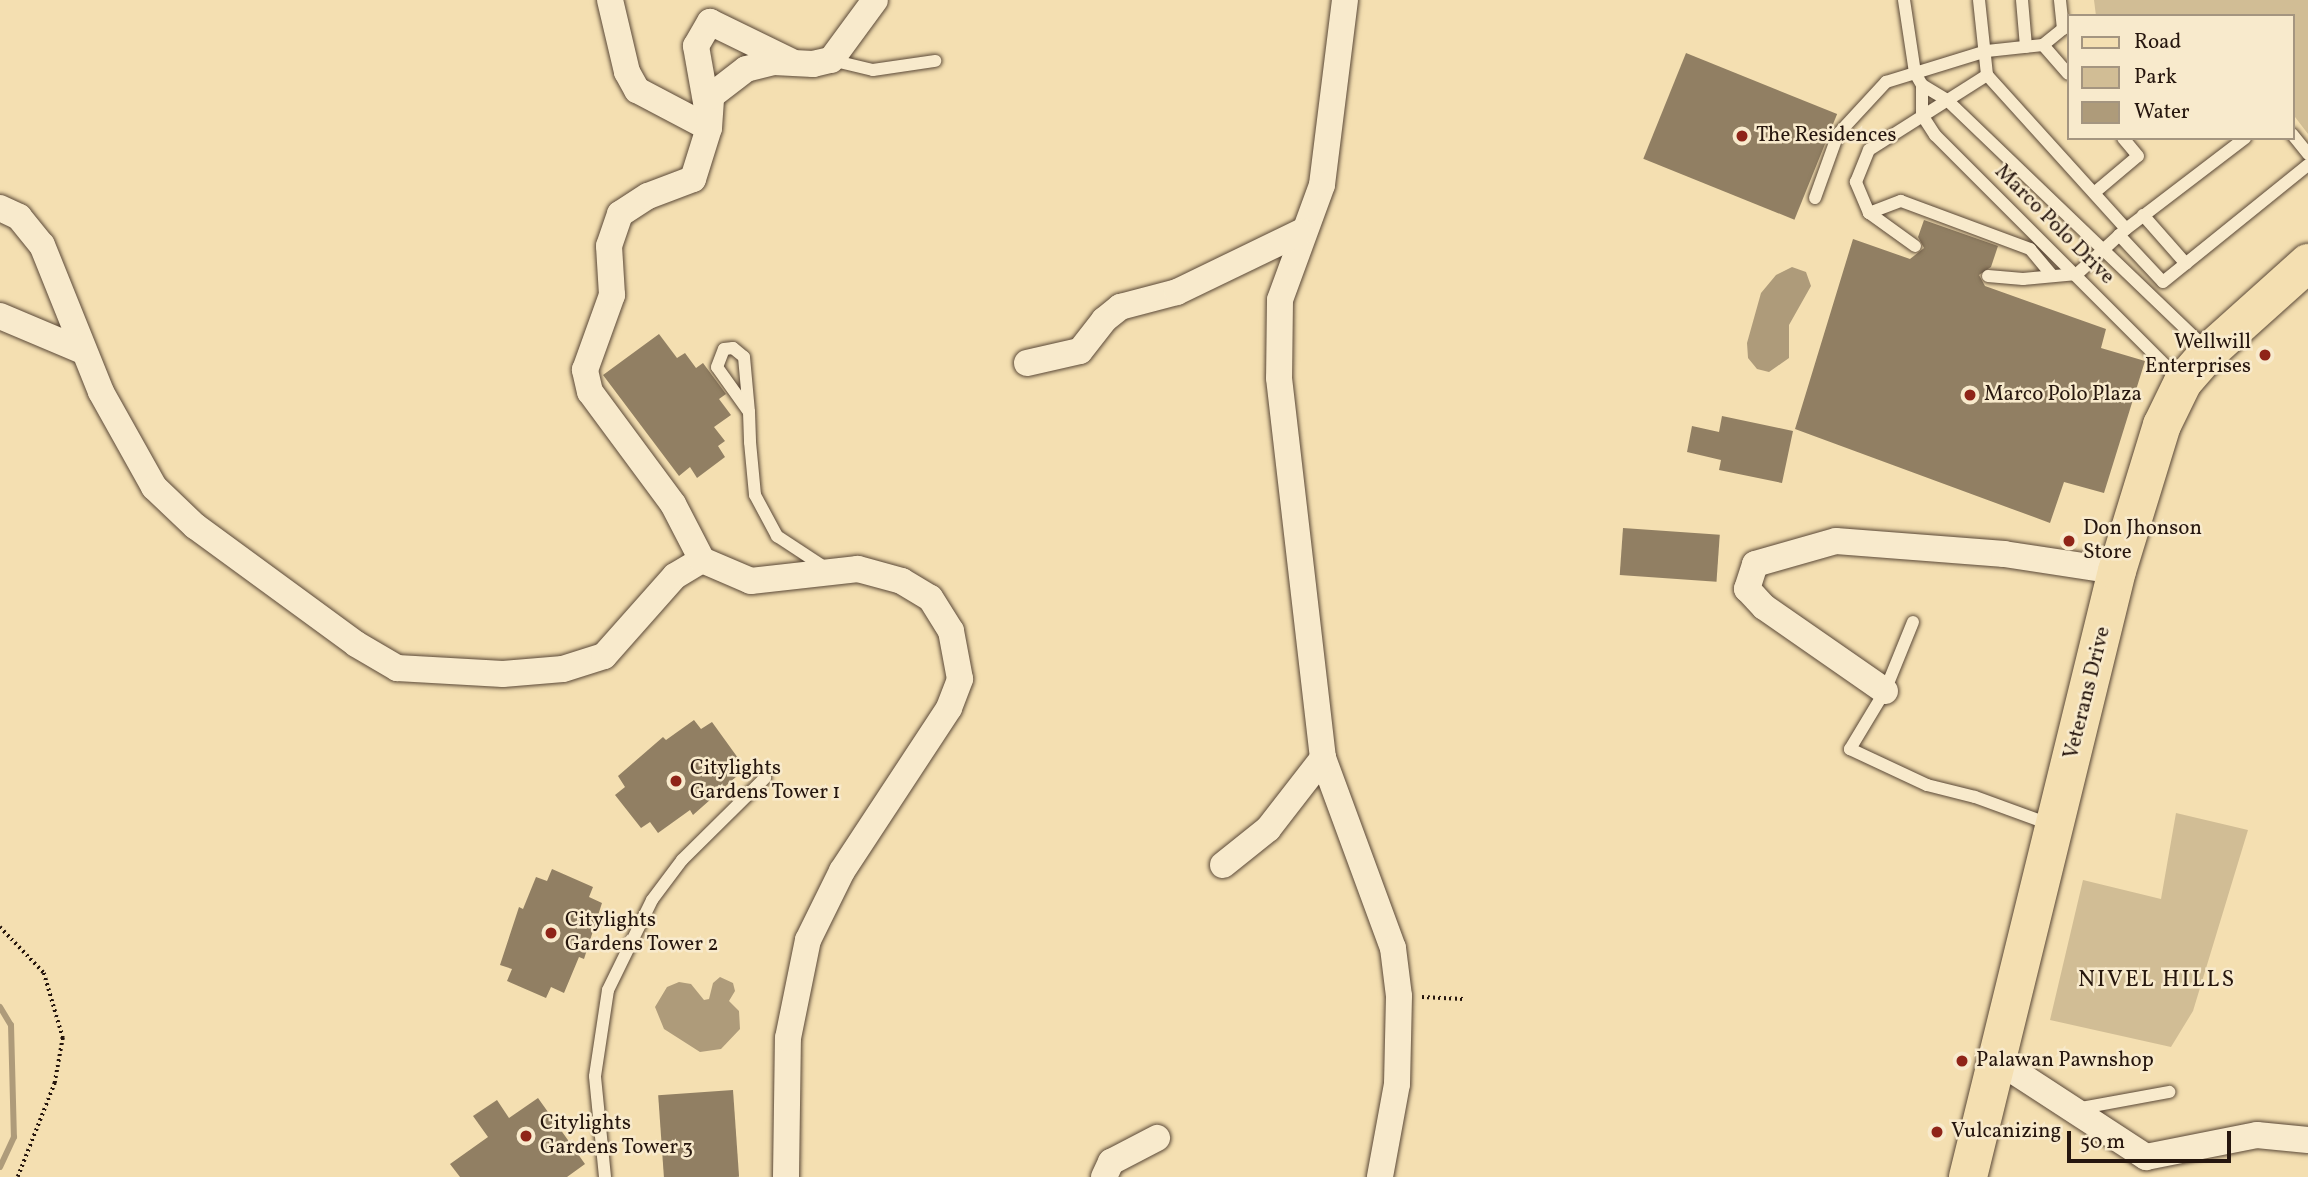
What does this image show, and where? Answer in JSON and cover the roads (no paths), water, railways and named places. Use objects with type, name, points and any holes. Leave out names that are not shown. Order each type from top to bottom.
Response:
[{"type":"main road","name":"Veterans Drive","points":[[1968,1177],[2117,571],[2162,425],[2183,382],[2210,351],[2308,263]]},
{"type":"street","points":[[610,0],[627,72],[637,90],[708,118]]},
{"type":"street","points":[[786,1177],[788,1038],[808,940],[842,871],[949,708],[960,679],[951,631],[930,598],[902,581],[858,569],[751,582],[702,560],[673,505],[590,392],[585,370],[612,295],[609,246],[620,214],[693,179],[711,96],[746,69],[774,62],[796,64],[831,60],[875,0]]},
{"type":"street","points":[[1345,0],[1322,185],[1301,232],[1280,300],[1279,378],[1324,758],[1393,948],[1399,996],[1396,1084],[1380,1177]]},
{"type":"street","points":[[708,118],[696,46],[710,22],[796,64]]},
{"type":"street","points":[[0,208],[19,217],[42,245],[83,351],[154,487],[216,542],[356,644],[397,668],[503,674],[563,668],[604,656],[675,576],[702,560]]},
{"type":"street","points":[[1027,363],[1080,351],[1104,320],[1121,307],[1177,292],[1301,232]]},
{"type":"street","points":[[0,316],[83,351]]},
{"type":"street","points":[[1885,691],[1764,607],[1747,589],[1755,564],[1836,541],[2004,554],[2117,571]]},
{"type":"street","points":[[1223,865],[1268,829],[1324,758]]},
{"type":"street","points":[[1997,1059],[2146,1157],[2257,1135],[2308,1140]]},
{"type":"street","points":[[1104,1177],[1111,1162],[1157,1138]]},
{"type":"lane","name":"Marco Polo Drive","points":[[1904,0],[1915,73],[1922,85],[1947,100],[2102,252],[2210,351]]},
{"type":"lane","points":[[1979,0],[1987,51],[1987,75],[2094,193],[2163,282],[2308,165]]},
{"type":"lane","points":[[2022,0],[2026,47]]},
{"type":"lane","points":[[1815,198],[1838,134],[1886,82],[1987,51],[2043,45],[2063,29],[2060,0]]},
{"type":"lane","points":[[2043,45],[2066,72]]},
{"type":"lane","points":[[831,60],[873,69],[935,61]]},
{"type":"lane","points":[[1915,246],[1869,213],[1856,182],[1869,150],[1987,75]]},
{"type":"lane","points":[[1922,85],[1922,115]]},
{"type":"lane","name":"Marco Polo Drive","points":[[1922,115],[1936,135],[2183,382]]},
{"type":"lane","points":[[2294,136],[2308,154]]},
{"type":"lane","points":[[2094,193],[2138,156],[2125,140]]},
{"type":"lane","points":[[1988,276],[2077,274],[2143,215],[2242,140]]},
{"type":"lane","points":[[1869,213],[1900,201],[2030,250],[2053,276]]},
{"type":"lane","points":[[2143,215],[2186,264]]},
{"type":"lane","points":[[749,412],[716,361],[724,349],[738,350],[744,365],[749,412],[755,495],[777,536],[833,573]]},
{"type":"lane","points":[[727,376],[736,375],[744,365]]},
{"type":"lane","points":[[1913,622],[1885,691],[1850,749],[1927,785],[1975,797],[2056,827]]},
{"type":"lane","points":[[605,1177],[595,1076],[608,990],[652,900],[682,860],[765,778]]},
{"type":"lane","points":[[2076,1109],[2169,1092]]},
{"type":"water","points":[[1792,267],[1806,272],[1811,286],[1789,325],[1789,358],[1769,372],[1757,369],[1748,358],[1747,343],[1761,293],[1776,275]]},
{"type":"water","points":[[720,977],[733,983],[735,991],[729,1001],[739,1011],[740,1029],[721,1049],[700,1052],[664,1029],[655,1007],[667,987],[679,982],[691,984],[704,1000],[709,999],[713,983]]},
{"type":"waterway","points":[[0,1007],[11,1025],[14,1137],[0,1167]]},
{"type":"place","name":"The Residences","points":[[1742,136]]},
{"type":"place","name":"Wellwill Enterprises","points":[[2265,355]]},
{"type":"place","name":"Marco Polo Plaza","points":[[1970,395]]},
{"type":"place","name":"Don Jhonson Store","points":[[2069,541]]},
{"type":"place","name":"Citylights Gardens Tower 1","points":[[676,781]]},
{"type":"place","name":"Citylights Gardens Tower 2","points":[[551,933]]},
{"type":"place","name":"Palawan Pawnshop","points":[[1962,1061]]},
{"type":"place","name":"Vulcanizing","points":[[1937,1132]]},
{"type":"place","name":"Citylights Gardens Tower 3","points":[[526,1136]]},
{"type":"district","name":"NIVEL HILLS","points":[[2157,980]]}]
